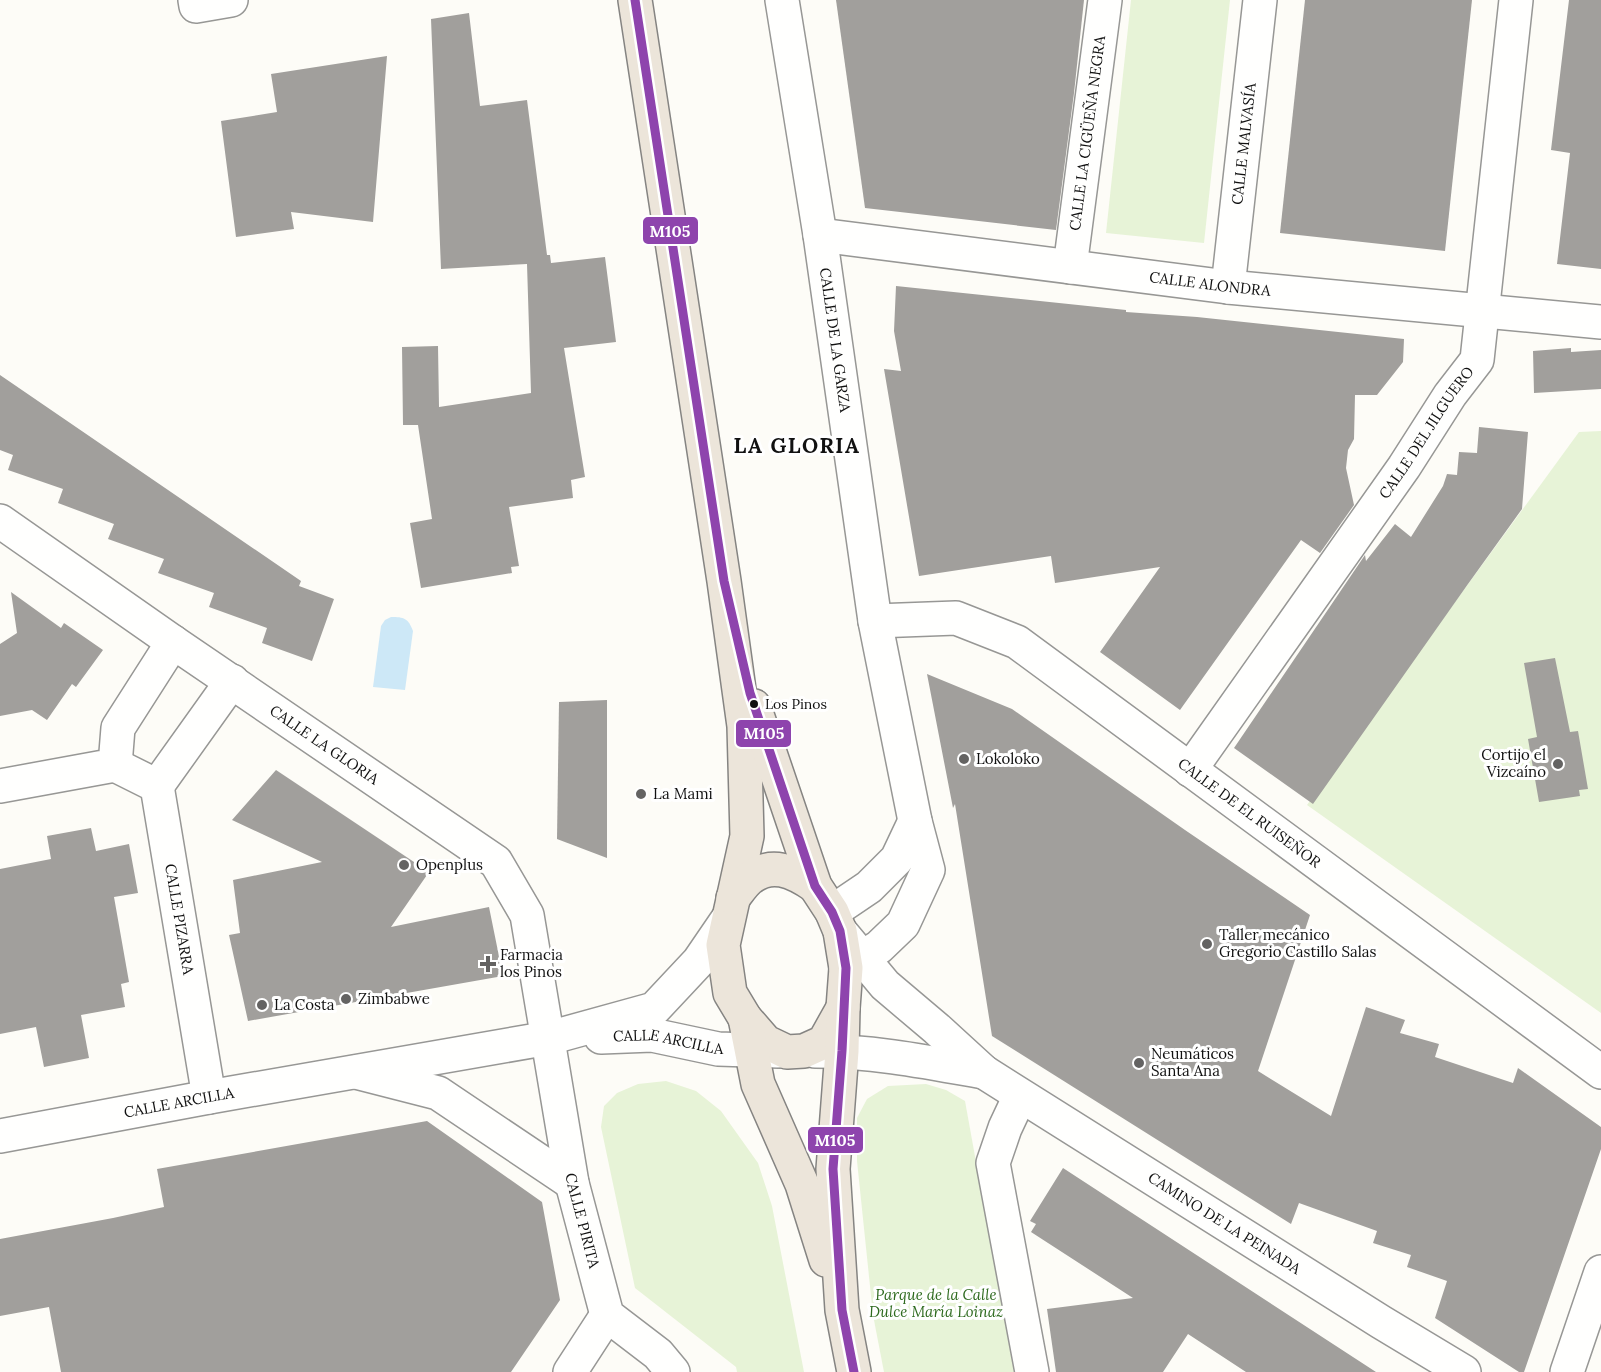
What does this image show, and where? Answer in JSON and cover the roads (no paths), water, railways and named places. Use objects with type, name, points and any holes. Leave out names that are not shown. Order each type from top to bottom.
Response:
[{"type":"highway","points":[[634,0],[724,581],[744,726],[747,836],[723,945],[730,993],[745,1018],[766,1042],[795,1051],[824,1042],[843,1008]]},
{"type":"highway","points":[[724,581],[750,693],[829,910],[855,963],[843,1008],[833,1169],[842,1310]]},
{"type":"highway","points":[[730,909],[748,880],[768,868],[800,875],[829,910]]},
{"type":"highway","points":[[745,1018],[758,1084],[802,1184],[842,1310],[854,1372]]},
{"type":"street","points":[[195,0],[196,6],[231,0]]},
{"type":"street","name":"CALLE DE LA GARZA","points":[[782,0],[820,234],[875,621],[915,821],[928,870],[903,924],[879,947],[855,963]]},
{"type":"street","name":"CALLE LA CIGÜEÑA NEGRA","points":[[1070,267],[1105,0]]},
{"type":"street","name":"CALLE MALVASÍA","points":[[1228,287],[1260,0]]},
{"type":"street","name":"CALLE DEL JILGUERO","points":[[1190,770],[1404,467],[1450,395],[1476,360],[1516,0]]},
{"type":"street","name":"CALLE ALONDRA","points":[[820,234],[1228,287],[1601,322]]},
{"type":"street","name":"CALLE LA GLORIA","points":[[0,521],[496,862],[527,915],[549,1038]]},
{"type":"street","name":"CALLE DE EL RUISEÑOR","points":[[875,621],[956,618],[1017,642],[1601,1072]]},
{"type":"street","points":[[115,765],[118,728],[173,642]]},
{"type":"street","points":[[0,786],[115,765],[157,786],[232,681]]},
{"type":"street","name":"CALLE PIZARRA","points":[[157,786],[209,1097]]},
{"type":"street","points":[[829,910],[869,887],[897,859],[915,821]]},
{"type":"street","name":"CALLE ARCILLA","points":[[0,1136],[549,1038],[654,1009],[699,961],[730,909]]},
{"type":"street","name":"CAMINO DE LA PEINADA","points":[[855,963],[938,1029],[984,1072],[1464,1372]]},
{"type":"street","name":"CALLE ARCILLA","points":[[549,1038],[652,1035],[718,1049],[795,1051]]},
{"type":"street","name":"CALLE PIRITA","points":[[549,1038],[572,1183],[607,1315]]},
{"type":"street","name":"CAMINO DE LA PEINADA","points":[[795,1051],[842,1051],[903,1058],[984,1072]]},
{"type":"street","name":"CALLE ARCILLA","points":[[356,1072],[438,1093],[572,1183]]},
{"type":"street","points":[[1020,1096],[1005,1128],[993,1163],[1032,1372]]},
{"type":"street","points":[[1567,1372],[1601,1272]]},
{"type":"street","points":[[570,1372],[607,1315],[658,1354],[673,1372]]},
{"type":"water","points":[[391,617],[405,619],[413,631],[405,690],[373,687],[381,626]]},
{"type":"place","name":"Los Pinos","points":[[754,704]]},
{"type":"place","name":"Lokoloko","points":[[964,759]]},
{"type":"place","name":"Cortijo el Vizcaíno","points":[[1558,764]]},
{"type":"place","name":"La Mami","points":[[641,794]]},
{"type":"place","name":"Openplus","points":[[404,865]]},
{"type":"place","name":"Taller mecánico Gregorio Castillo Salas","points":[[1207,944]]},
{"type":"place","name":"Farmacia los Pinos","points":[[488,964]]},
{"type":"place","name":"Zimbabwe","points":[[346,999]]},
{"type":"place","name":"La Costa","points":[[262,1005]]},
{"type":"place","name":"Neumáticos Santa Ana","points":[[1139,1063]]},
{"type":"district","name":"LA GLORIA","points":[[797,446]]},
{"type":"park label","name":"Parque de la Calle Dulce María Loinaz","points":[[936,1304]]}]
